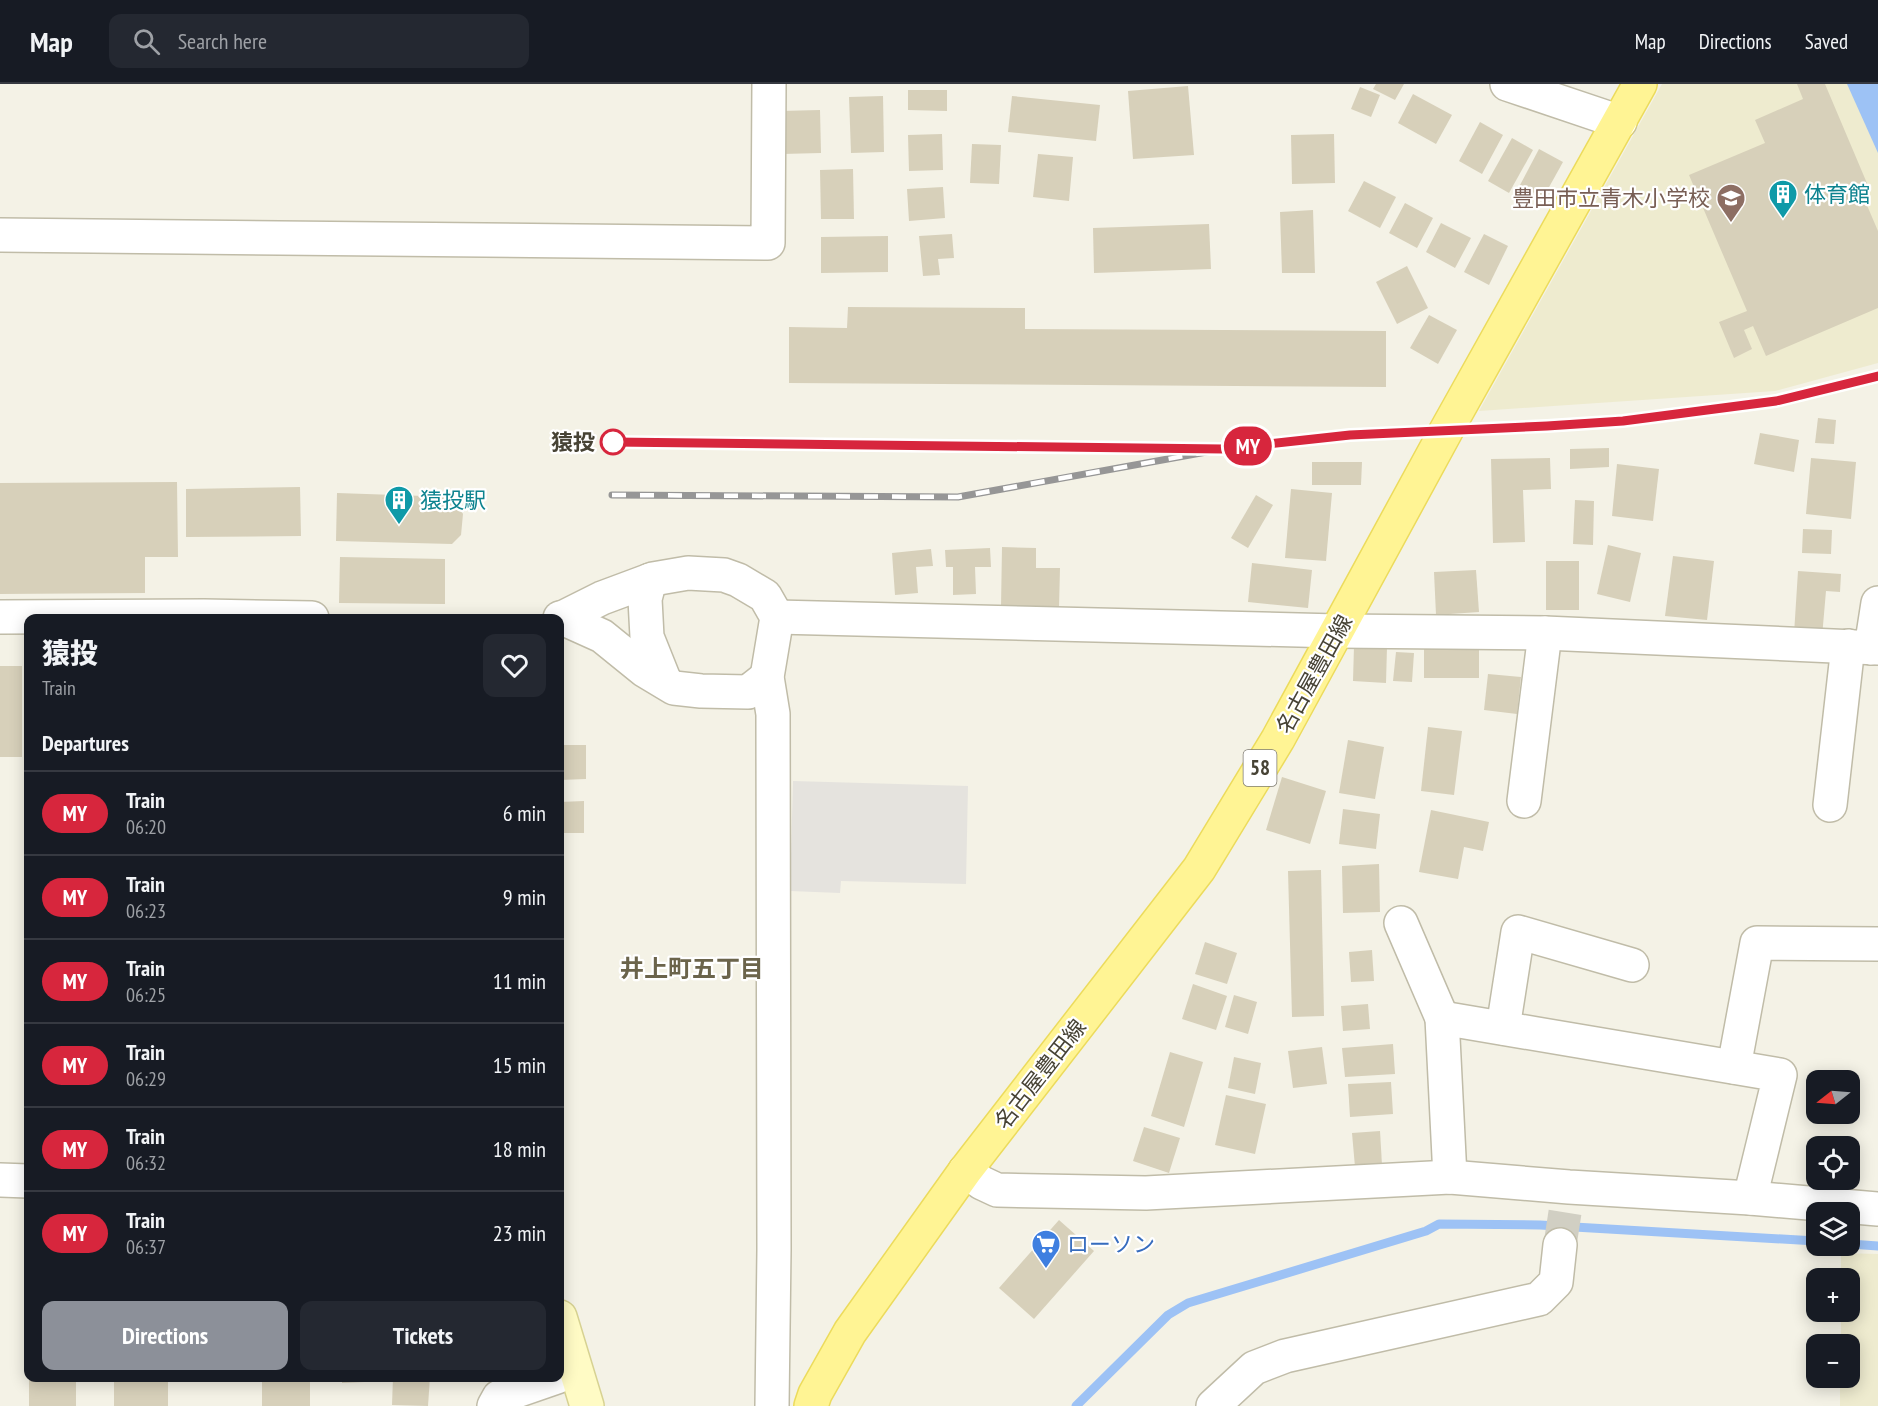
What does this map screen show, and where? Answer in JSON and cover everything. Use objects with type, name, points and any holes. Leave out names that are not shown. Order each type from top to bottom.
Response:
[{"type":"main road","name":"名古屋豊田線","points":[[811,1406],[815,1394],[850,1332],[965,1172],[1199,868],[1278,739],[1452,419],[1640,84]]},
{"type":"main road","points":[[564,1375],[586,1406]]},
{"type":"street","points":[[0,235],[768,243],[769,84]]},
{"type":"street","points":[[1507,84],[1620,122]]},
{"type":"street","points":[[564,617],[602,598],[650,580],[688,573],[724,575],[765,596],[777,618],[767,677],[773,714],[772,1406]]},
{"type":"street","points":[[650,580],[645,599],[647,637],[665,682]]},
{"type":"street","points":[[1830,805],[1878,603]]},
{"type":"street","points":[[0,617],[24,617]]},
{"type":"street","points":[[777,618],[1338,631],[1545,633],[1866,647]]},
{"type":"street","points":[[564,619],[602,636],[644,670],[674,688],[748,692],[767,677]]},
{"type":"street","points":[[1524,801],[1545,633]]},
{"type":"street","points":[[1401,923],[1442,1018],[1450,1177]]},
{"type":"street","points":[[1503,1029],[1518,932],[1632,964]]},
{"type":"street","points":[[1734,1067],[1757,943],[1878,944]]},
{"type":"street","points":[[1442,1018],[1780,1075],[1750,1198]]},
{"type":"street","points":[[965,1172],[997,1190],[1146,1193],[1450,1177],[1567,1197],[1750,1198],[1878,1209]]},
{"type":"street","points":[[0,1180],[24,1181]]},
{"type":"street","points":[[1213,1406],[1254,1368],[1285,1356],[1539,1299],[1556,1282],[1560,1245]]},
{"type":"street","points":[[494,1406],[499,1397],[543,1382]]},
{"type":"shaded area","name":"豊田市立青木小学校","points":[[1662,84],[1878,84],[1878,363],[1775,391],[1479,411]]},
{"type":"shaded area","points":[[793,781],[968,786],[966,884],[841,881],[840,893],[790,891]]},
{"type":"shaded area","points":[[1878,1254],[1878,1406],[1840,1406],[1840,1388],[1860,1388],[1860,1334],[1841,1334],[1841,1322],[1860,1322],[1860,1268],[1841,1268],[1841,1256]]},
{"type":"water","points":[[1847,84],[1878,84],[1878,153]]},
{"type":"building","points":[[1376,84],[1404,84],[1395,100],[1373,89]]},
{"type":"building","name":"体育館","points":[[1797,84],[1825,84],[1869,188],[1863,196],[1878,231],[1878,308],[1766,356],[1753,326],[1744,330],[1752,349],[1734,358],[1719,322],[1747,311],[1689,175],[1765,143],[1755,120],[1803,99]]},
{"type":"building","points":[[1188,86],[1194,155],[1133,159],[1128,91]]},
{"type":"building","points":[[1360,87],[1380,95],[1371,117],[1351,109]]},
{"type":"building","points":[[908,90],[947,90],[947,111],[908,110]]},
{"type":"building","points":[[1413,94],[1452,115],[1436,144],[1398,123]]},
{"type":"building","points":[[883,96],[884,152],[851,153],[849,97]]},
{"type":"building","points":[[1012,96],[1100,105],[1096,141],[1008,132]]},
{"type":"building","points":[[820,110],[821,153],[782,154],[780,111]]},
{"type":"building","points":[[1480,122],[1503,135],[1482,174],[1459,161]]},
{"type":"building","points":[[942,134],[943,170],[909,171],[908,135]]},
{"type":"building","points":[[1334,134],[1335,183],[1292,184],[1291,135]]},
{"type":"building","points":[[1512,138],[1533,150],[1509,193],[1488,181]]},
{"type":"building","points":[[972,144],[1001,145],[999,184],[970,183]]},
{"type":"building","points":[[1539,149],[1563,162],[1543,198],[1520,185]]},
{"type":"building","points":[[1038,154],[1073,157],[1069,201],[1033,197]]},
{"type":"building","points":[[853,169],[854,219],[821,219],[820,170]]},
{"type":"building","points":[[1364,181],[1396,197],[1380,228],[1348,211]]},
{"type":"building","points":[[943,187],[945,218],[909,221],[907,189]]},
{"type":"building","points":[[1405,203],[1433,218],[1417,248],[1389,233]]},
{"type":"building","points":[[1313,210],[1315,273],[1282,273],[1280,212]]},
{"type":"building","points":[[1441,223],[1471,238],[1455,268],[1426,252]]},
{"type":"building","points":[[1209,224],[1211,269],[1094,273],[1093,228]]},
{"type":"building","points":[[952,234],[954,258],[938,259],[940,275],[923,276],[919,236]]},
{"type":"building","points":[[1484,234],[1508,246],[1489,285],[1464,272]]},
{"type":"building","points":[[888,236],[888,272],[821,273],[821,237]]},
{"type":"building","points":[[1407,266],[1428,308],[1397,324],[1376,282]]},
{"type":"building","points":[[848,307],[1025,308],[1025,329],[1386,331],[1386,387],[789,383],[789,327],[847,328]]},
{"type":"building","points":[[1429,315],[1457,330],[1438,364],[1410,348]]},
{"type":"building","points":[[1818,418],[1836,420],[1834,444],[1815,443]]},
{"type":"building","points":[[1760,433],[1799,440],[1794,472],[1754,464]]},
{"type":"building","points":[[1609,448],[1609,467],[1570,469],[1570,449]]},
{"type":"building","points":[[1550,458],[1551,489],[1523,490],[1525,542],[1493,543],[1491,459]]},
{"type":"building","points":[[1811,458],[1856,462],[1851,519],[1806,514]]},
{"type":"building","points":[[1312,462],[1362,462],[1361,485],[1312,485]]},
{"type":"building","points":[[1617,464],[1659,469],[1653,521],[1612,516]]},
{"type":"building","points":[[177,482],[178,557],[145,557],[145,593],[0,594],[0,483]]},
{"type":"building","points":[[300,487],[301,536],[186,537],[186,489]]},
{"type":"building","points":[[1291,489],[1332,493],[1326,561],[1285,558]]},
{"type":"building","name":"猿投駅","points":[[337,493],[454,497],[463,514],[461,535],[452,544],[336,541]]},
{"type":"building","points":[[1256,495],[1273,505],[1248,548],[1231,538]]},
{"type":"building","points":[[1575,500],[1594,501],[1593,545],[1573,544]]},
{"type":"building","points":[[1803,529],[1832,530],[1831,554],[1802,553]]},
{"type":"building","points":[[1608,545],[1641,553],[1630,602],[1597,594]]},
{"type":"building","points":[[1002,547],[1036,548],[1036,568],[1060,568],[1059,608],[1001,607]]},
{"type":"building","points":[[990,548],[991,567],[975,567],[976,594],[953,595],[953,567],[946,567],[945,550]]},
{"type":"building","points":[[931,549],[933,566],[916,567],[918,593],[895,595],[892,553]]},
{"type":"building","points":[[1673,556],[1714,561],[1707,620],[1665,616]]},
{"type":"building","points":[[340,557],[445,559],[445,604],[339,603]]},
{"type":"building","points":[[1546,561],[1579,561],[1579,610],[1546,610]]},
{"type":"building","points":[[1252,563],[1312,570],[1308,608],[1248,602]]},
{"type":"building","points":[[1476,570],[1479,612],[1436,615],[1434,572]]},
{"type":"building","points":[[1798,571],[1841,574],[1840,592],[1826,591],[1822,637],[1794,634]]},
{"type":"building","points":[[1354,646],[1387,647],[1386,683],[1353,681]]},
{"type":"building","points":[[1424,649],[1479,649],[1479,678],[1424,678]]},
{"type":"building","points":[[1396,652],[1414,653],[1412,682],[1393,681]]},
{"type":"building","points":[[0,666],[22,666],[22,757],[0,757]]},
{"type":"building","points":[[1488,674],[1521,677],[1517,714],[1484,710]]},
{"type":"building","points":[[1428,727],[1462,731],[1454,795],[1421,791]]},
{"type":"building","points":[[1348,740],[1384,747],[1375,799],[1339,793]]},
{"type":"building","points":[[564,745],[586,745],[586,779],[564,780]]},
{"type":"building","points":[[1282,777],[1326,791],[1310,844],[1266,830]]},
{"type":"building","points":[[584,801],[584,833],[564,833],[564,802]]},
{"type":"building","points":[[1343,809],[1380,814],[1376,849],[1339,844]]},
{"type":"building","points":[[1431,810],[1489,822],[1483,851],[1464,847],[1458,879],[1419,872]]},
{"type":"building","points":[[1379,864],[1380,912],[1343,913],[1342,866]]},
{"type":"building","points":[[1321,870],[1324,1016],[1292,1017],[1288,871]]},
{"type":"building","points":[[1205,942],[1237,953],[1227,984],[1195,974]]},
{"type":"building","points":[[1372,950],[1374,981],[1351,982],[1349,952]]},
{"type":"building","points":[[1193,984],[1227,996],[1216,1030],[1182,1019]]},
{"type":"building","points":[[1234,995],[1257,1002],[1248,1034],[1225,1027]]},
{"type":"building","points":[[1368,1004],[1370,1029],[1343,1031],[1341,1006]]},
{"type":"building","points":[[1393,1044],[1395,1074],[1345,1077],[1342,1048]]},
{"type":"building","points":[[1322,1047],[1327,1084],[1293,1088],[1288,1051]]},
{"type":"building","points":[[1170,1052],[1203,1062],[1184,1127],[1151,1116]]},
{"type":"building","points":[[1234,1057],[1261,1063],[1255,1094],[1228,1088]]},
{"type":"building","points":[[1391,1082],[1393,1114],[1350,1117],[1348,1084]]},
{"type":"building","points":[[1226,1095],[1266,1104],[1255,1154],[1215,1145]]},
{"type":"building","points":[[1144,1127],[1180,1138],[1169,1173],[1133,1161]]},
{"type":"building","points":[[1380,1131],[1382,1165],[1355,1167],[1352,1133]]},
{"type":"building","name":"ローソン","points":[[1059,1220],[1094,1251],[1034,1319],[999,1288]]},
{"type":"building","points":[[29,1382],[76,1382],[76,1406],[29,1406]]},
{"type":"building","points":[[114,1382],[168,1382],[168,1406],[114,1406]]},
{"type":"building","points":[[262,1382],[310,1382],[310,1406],[262,1406]]},
{"type":"building","points":[[393,1382],[430,1382],[428,1406],[392,1405]]},
{"type":"waterway","points":[[1076,1406],[1168,1315],[1188,1303],[1426,1231],[1439,1224],[1540,1225],[1806,1240]]},
{"type":"waterway","points":[[1860,1245],[1878,1246]]},
{"type":"tunnel","points":[[1560,1245],[1566,1206]]},
{"type":"railway","points":[[612,495],[958,497],[1223,449],[1350,435],[1623,421],[1777,401],[1878,375]]},
{"type":"railway","points":[[613,442],[1193,449]]},
{"type":"train","name":"MY","points":[[613,442],[1223,449],[1350,435],[1623,421],[1776,401],[1878,376]]},
{"type":"place","name":"体育館","points":[[1783,220]]},
{"type":"place","name":"豊田市立青木小学校","points":[[1731,224]]},
{"type":"place","name":"猿投","points":[[613,442]]},
{"type":"place","name":"猿投駅","points":[[399,526]]},
{"type":"place","name":"ローソン","points":[[1046,1270]]},
{"type":"district","name":"井上町五丁目","points":[[692,969]]}]
